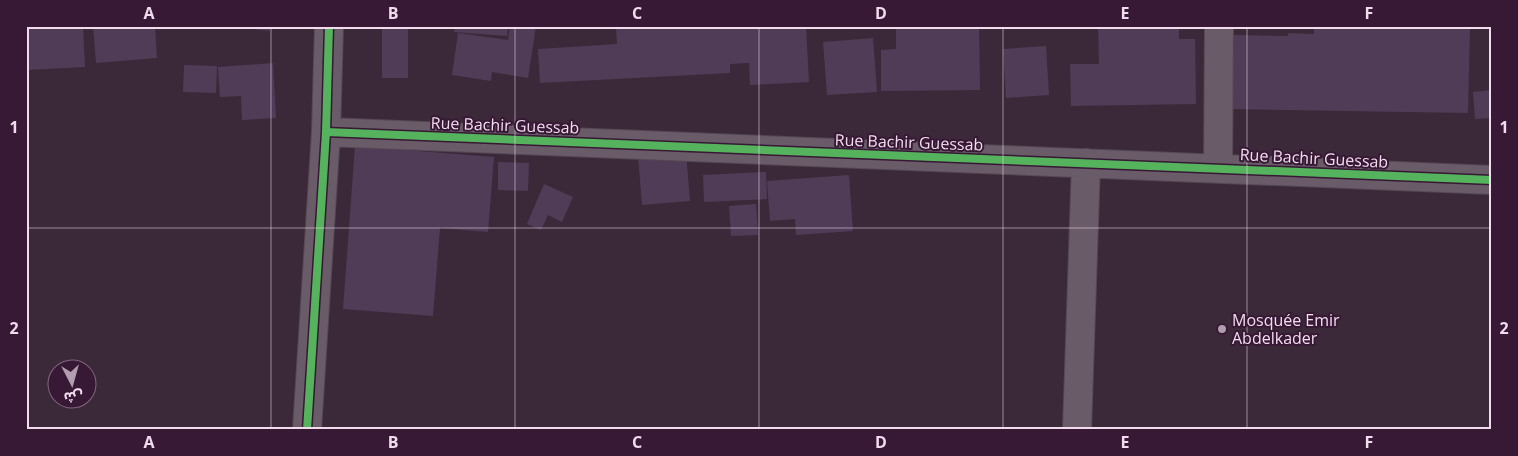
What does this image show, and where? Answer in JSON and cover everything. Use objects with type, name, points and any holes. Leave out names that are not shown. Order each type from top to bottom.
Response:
[{"type":"street","points":[[307,430],[326,132],[329,26]]},
{"type":"street","points":[[1218,168],[1219,26]]},
{"type":"street","name":"Rue Bachir Guessab","points":[[326,132],[1492,180]]},
{"type":"street","points":[[1077,430],[1086,162]]},
{"type":"building","points":[[26,26],[83,26],[85,67],[26,70]]},
{"type":"building","points":[[93,26],[155,26],[157,58],[96,63]]},
{"type":"building","points":[[227,26],[270,26],[270,31]]},
{"type":"building","points":[[382,26],[408,26],[408,78],[382,78]]},
{"type":"building","points":[[455,26],[508,26],[507,36],[454,32]]},
{"type":"building","points":[[510,26],[536,26],[528,78],[492,72],[491,81],[452,75],[458,33],[508,40]]},
{"type":"building","points":[[616,26],[806,26],[809,82],[750,85],[749,63],[730,64],[730,73],[540,83],[538,49],[617,44]]},
{"type":"building","points":[[896,26],[979,26],[980,90],[881,91],[881,50],[896,49]]},
{"type":"building","points":[[1098,26],[1179,26],[1179,39],[1195,39],[1196,104],[1071,106],[1070,64],[1099,64]]},
{"type":"building","points":[[1314,26],[1470,26],[1468,113],[1231,109],[1234,35],[1288,36],[1288,33],[1314,34]]},
{"type":"building","points":[[873,38],[877,92],[827,95],[823,42]]},
{"type":"building","points":[[1046,46],[1049,95],[1006,98],[1003,49]]},
{"type":"building","points":[[273,63],[276,118],[242,120],[241,96],[220,97],[218,67]]},
{"type":"building","points":[[184,65],[217,66],[216,93],[183,92]]},
{"type":"building","points":[[1492,90],[1492,118],[1475,119],[1473,92]]},
{"type":"building","points":[[355,146],[494,157],[488,232],[440,228],[433,316],[343,309]]},
{"type":"building","points":[[686,152],[690,201],[642,205],[638,156]]},
{"type":"building","points":[[498,162],[529,163],[528,191],[498,190]]},
{"type":"building","points":[[766,172],[767,199],[704,202],[703,175]]},
{"type":"building","points":[[849,175],[853,231],[796,235],[795,219],[770,221],[767,181]]},
{"type":"building","points":[[544,184],[573,197],[562,222],[548,215],[541,230],[527,224]]},
{"type":"building","points":[[756,204],[758,235],[731,236],[729,206]]},
{"type":"cycle path","points":[[307,430],[326,132],[329,26]]},
{"type":"cycle path","points":[[326,132],[1492,180]]},
{"type":"place","name":"Mosquée Emir Abdelkader","points":[[1222,329]]}]
